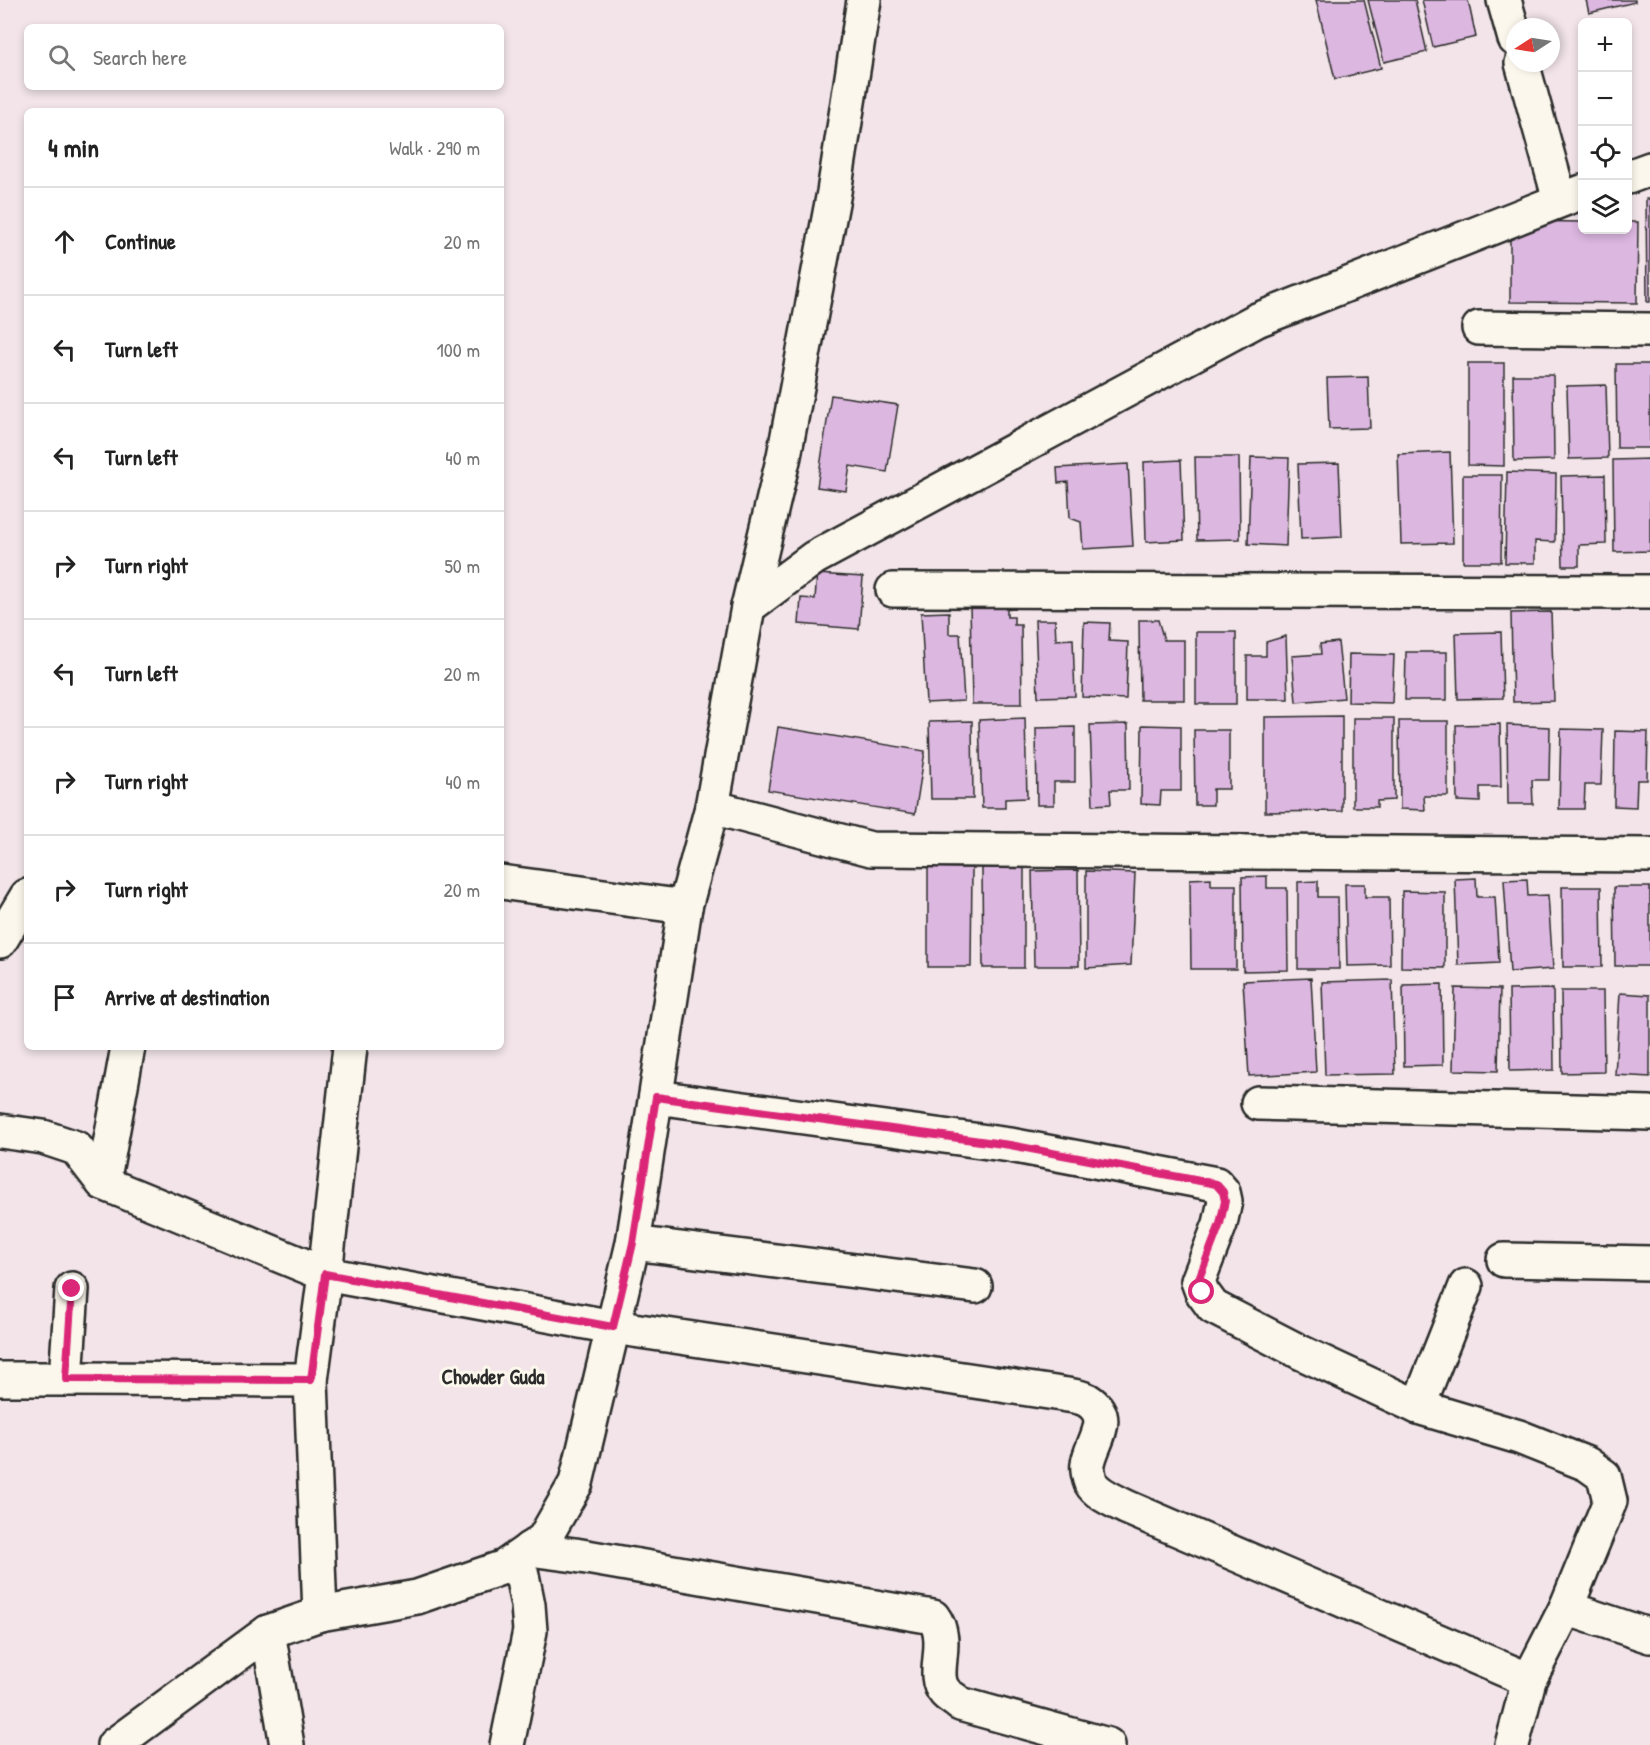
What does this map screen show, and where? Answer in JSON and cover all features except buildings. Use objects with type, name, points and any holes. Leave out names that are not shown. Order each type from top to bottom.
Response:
[{"type":"street","points":[[114,1745],[268,1632],[320,1614],[417,1597],[504,1567],[544,1539],[576,1483],[633,1243],[685,907],[712,807],[748,607],[784,456],[834,192],[864,0]]},
{"type":"street","points":[[1504,0],[1509,18]]},
{"type":"street","points":[[748,607],[814,558],[1257,320],[1571,196],[1525,72]]},
{"type":"street","points":[[1632,176],[1650,169]]},
{"type":"street","points":[[1479,328],[1650,330]]},
{"type":"street","points":[[893,590],[1650,592]]},
{"type":"street","points":[[712,807],[871,849],[1650,855]]},
{"type":"street","points":[[504,882],[685,907]]},
{"type":"street","points":[[0,940],[24,901]]},
{"type":"street","points":[[103,1183],[127,1050]]},
{"type":"street","points":[[320,1614],[311,1380],[350,1050]]},
{"type":"street","points":[[656,1097],[1010,1145],[1216,1184],[1223,1192],[1225,1201],[1220,1224],[1198,1281],[1202,1292],[1213,1307],[1302,1353],[1418,1407],[1519,1437],[1587,1464],[1604,1476],[1610,1501],[1566,1608],[1529,1680],[1512,1745]]},
{"type":"street","points":[[1258,1103],[1650,1113]]},
{"type":"street","points":[[0,1131],[43,1137],[76,1148],[103,1183],[325,1274],[613,1327],[1085,1399],[1096,1408],[1101,1420],[1101,1430],[1088,1465],[1091,1482],[1097,1490],[1126,1507],[1529,1680]]},
{"type":"street","points":[[633,1243],[975,1286]]},
{"type":"street","points":[[1504,1260],[1650,1263]]},
{"type":"street","points":[[1418,1407],[1466,1287]]},
{"type":"street","points":[[66,1379],[72,1289]]},
{"type":"street","points":[[0,1379],[311,1380]]},
{"type":"street","points":[[507,1745],[530,1631],[522,1575],[523,1554]]},
{"type":"street","points":[[523,1554],[575,1555],[933,1617],[939,1625],[942,1637],[939,1676],[943,1691],[960,1704],[1108,1745]]},
{"type":"street","points":[[1566,1608],[1650,1636]]},
{"type":"street","points":[[268,1632],[287,1745]]},
{"type":"district","name":"Chowder Guda","points":[[493,1377]]},
{"type":"route","points":[[72,1289],[66,1379],[311,1380],[325,1274],[613,1327],[633,1243],[656,1097],[1010,1145],[1216,1184],[1223,1192],[1225,1201],[1220,1224],[1198,1281],[1202,1292]]}]
